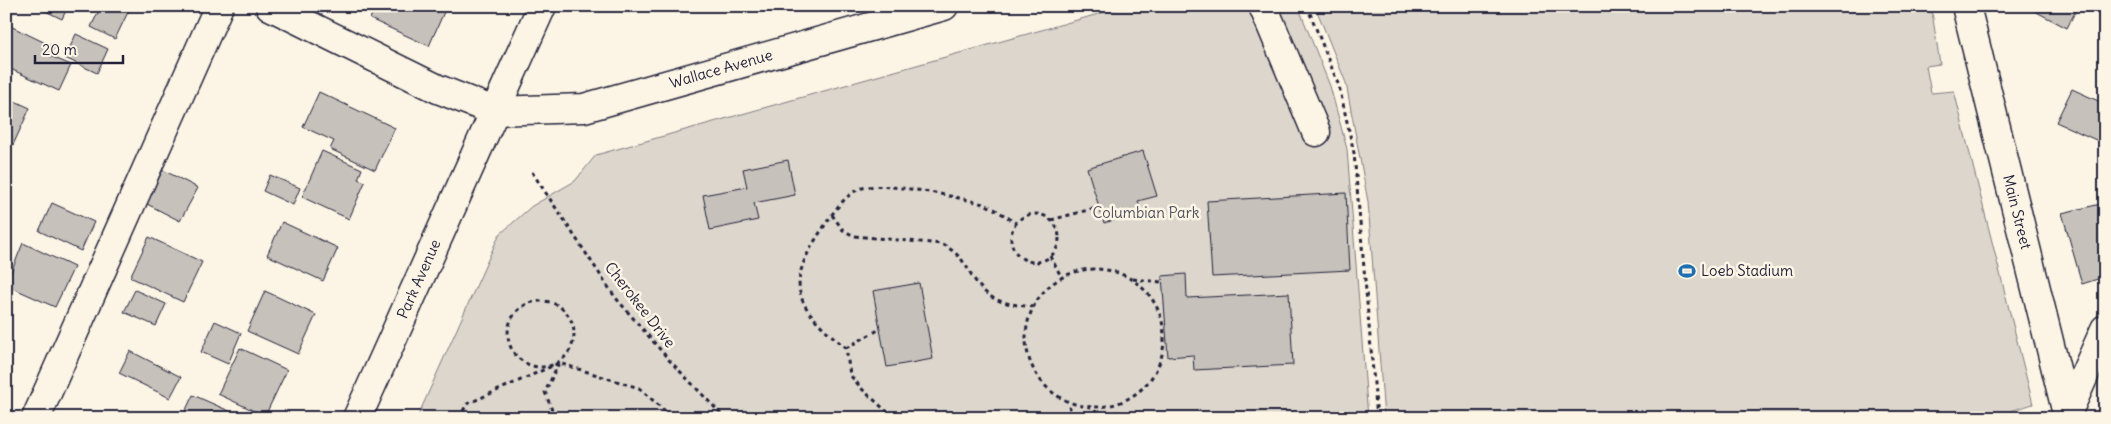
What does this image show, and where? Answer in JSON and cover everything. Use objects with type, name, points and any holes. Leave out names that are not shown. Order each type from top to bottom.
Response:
[{"type":"street","points":[[36,418],[219,6]]},
{"type":"street","name":"Wallace Avenue","points":[[270,6],[438,89],[494,111],[584,108],[944,6]]},
{"type":"street","points":[[494,111],[542,6]]},
{"type":"street","points":[[1264,6],[1316,132]]},
{"type":"street","name":"Main Street","points":[[1966,6],[2067,416]]},
{"type":"street","name":"Park Avenue","points":[[357,418],[494,111]]},
{"type":"street","points":[[2067,416],[2105,329]]},
{"type":"path","points":[[1307,6],[1339,86],[1354,153],[1377,418]]},
{"type":"path","name":"Cherokee Drive","points":[[532,172],[615,297],[670,361],[724,418]]},
{"type":"path","points":[[894,418],[863,390],[850,375],[846,348],[816,323],[800,295],[798,286],[803,262],[811,245],[832,214],[848,196],[860,189],[872,186],[892,186],[984,205],[1016,223]]},
{"type":"path","points":[[1051,220],[1058,234],[1058,242],[1050,256],[1036,262],[1020,257],[1012,245],[1012,230],[1022,218],[1037,214],[1051,220],[1099,207]]},
{"type":"path","points":[[832,214],[843,230],[854,236],[942,244],[954,250],[986,292],[1003,302],[1034,307]]},
{"type":"path","points":[[1050,256],[1062,278]]},
{"type":"path","points":[[1091,268],[1112,270],[1132,279],[1149,294],[1156,307],[1164,336],[1162,358],[1152,378],[1136,394],[1116,404],[1094,407],[1072,403],[1053,393],[1038,378],[1029,359],[1025,338],[1028,318],[1042,294],[1052,284],[1062,278],[1070,273],[1091,268]]},
{"type":"path","points":[[1132,279],[1162,282]]},
{"type":"path","points":[[458,418],[467,404],[559,362],[568,355],[574,335],[571,319],[560,307],[550,302],[529,303],[512,317],[508,327],[508,338],[511,349],[518,358],[538,368],[559,362],[639,388],[673,418]]},
{"type":"path","points":[[846,348],[880,330]]},
{"type":"path","points":[[555,418],[545,392],[559,362]]},
{"type":"path","points":[[1066,418],[1072,403]]},
{"type":"green space","name":"Columbian Park","points":[[1127,6],[1298,6],[1330,86],[1347,149],[1368,418],[417,418],[499,235],[532,206],[575,181],[596,155]]},
{"type":"green space","name":"Loeb Stadium","points":[[1315,6],[1931,6],[1940,64],[1926,66],[1931,93],[1954,91],[2033,404],[2004,413],[2005,418],[1384,418],[1368,202],[1346,83]]},
{"type":"building","points":[[35,6],[68,6],[62,19]]},
{"type":"building","points":[[101,6],[121,6],[129,10],[115,39],[91,27]]},
{"type":"building","points":[[375,6],[431,6],[444,12],[429,46],[370,19]]},
{"type":"building","points":[[2025,6],[2078,6],[2067,28]]},
{"type":"building","points":[[6,24],[54,47],[50,56],[71,65],[59,91],[6,67]]},
{"type":"building","points":[[76,34],[108,49],[97,73],[65,58]]},
{"type":"building","points":[[2072,89],[2105,104],[2105,144],[2056,122]]},
{"type":"building","points":[[319,92],[395,128],[375,170],[330,149],[334,141],[303,127]]},
{"type":"building","points":[[6,97],[30,108],[13,145],[6,142]]},
{"type":"building","points":[[322,151],[362,169],[358,179],[365,182],[349,219],[302,197]]},
{"type":"building","points":[[1143,151],[1157,196],[1138,201],[1141,212],[1104,223],[1087,168]]},
{"type":"building","points":[[788,160],[795,195],[754,203],[758,220],[710,230],[703,195],[747,187],[743,169]]},
{"type":"building","points":[[163,170],[198,188],[180,221],[145,203]]},
{"type":"building","points":[[270,175],[300,188],[293,205],[263,191]]},
{"type":"building","points":[[1346,193],[1350,270],[1212,277],[1207,201]]},
{"type":"building","points":[[52,203],[94,222],[81,251],[39,231]]},
{"type":"building","points":[[2105,203],[2105,270],[2101,278],[2082,284],[2062,213]]},
{"type":"building","points":[[282,222],[338,248],[323,281],[267,255]]},
{"type":"building","points":[[149,237],[202,262],[183,302],[130,277]]},
{"type":"building","points":[[23,243],[74,267],[55,307],[6,285]]},
{"type":"building","points":[[1186,274],[1187,298],[1289,293],[1293,365],[1194,370],[1193,355],[1168,357],[1162,276]]},
{"type":"building","points":[[919,283],[933,359],[887,367],[873,291]]},
{"type":"building","points":[[135,290],[166,304],[156,326],[124,312]]},
{"type":"building","points":[[265,291],[316,315],[298,354],[247,331]]},
{"type":"building","points":[[215,321],[241,333],[228,364],[201,352]]},
{"type":"building","points":[[240,348],[287,370],[265,416],[218,394]]},
{"type":"building","points":[[130,351],[181,377],[170,398],[119,373]]},
{"type":"building","points":[[193,395],[245,418],[182,418]]},
{"type":"place","name":"Loeb Stadium","points":[[1687,271]]}]
